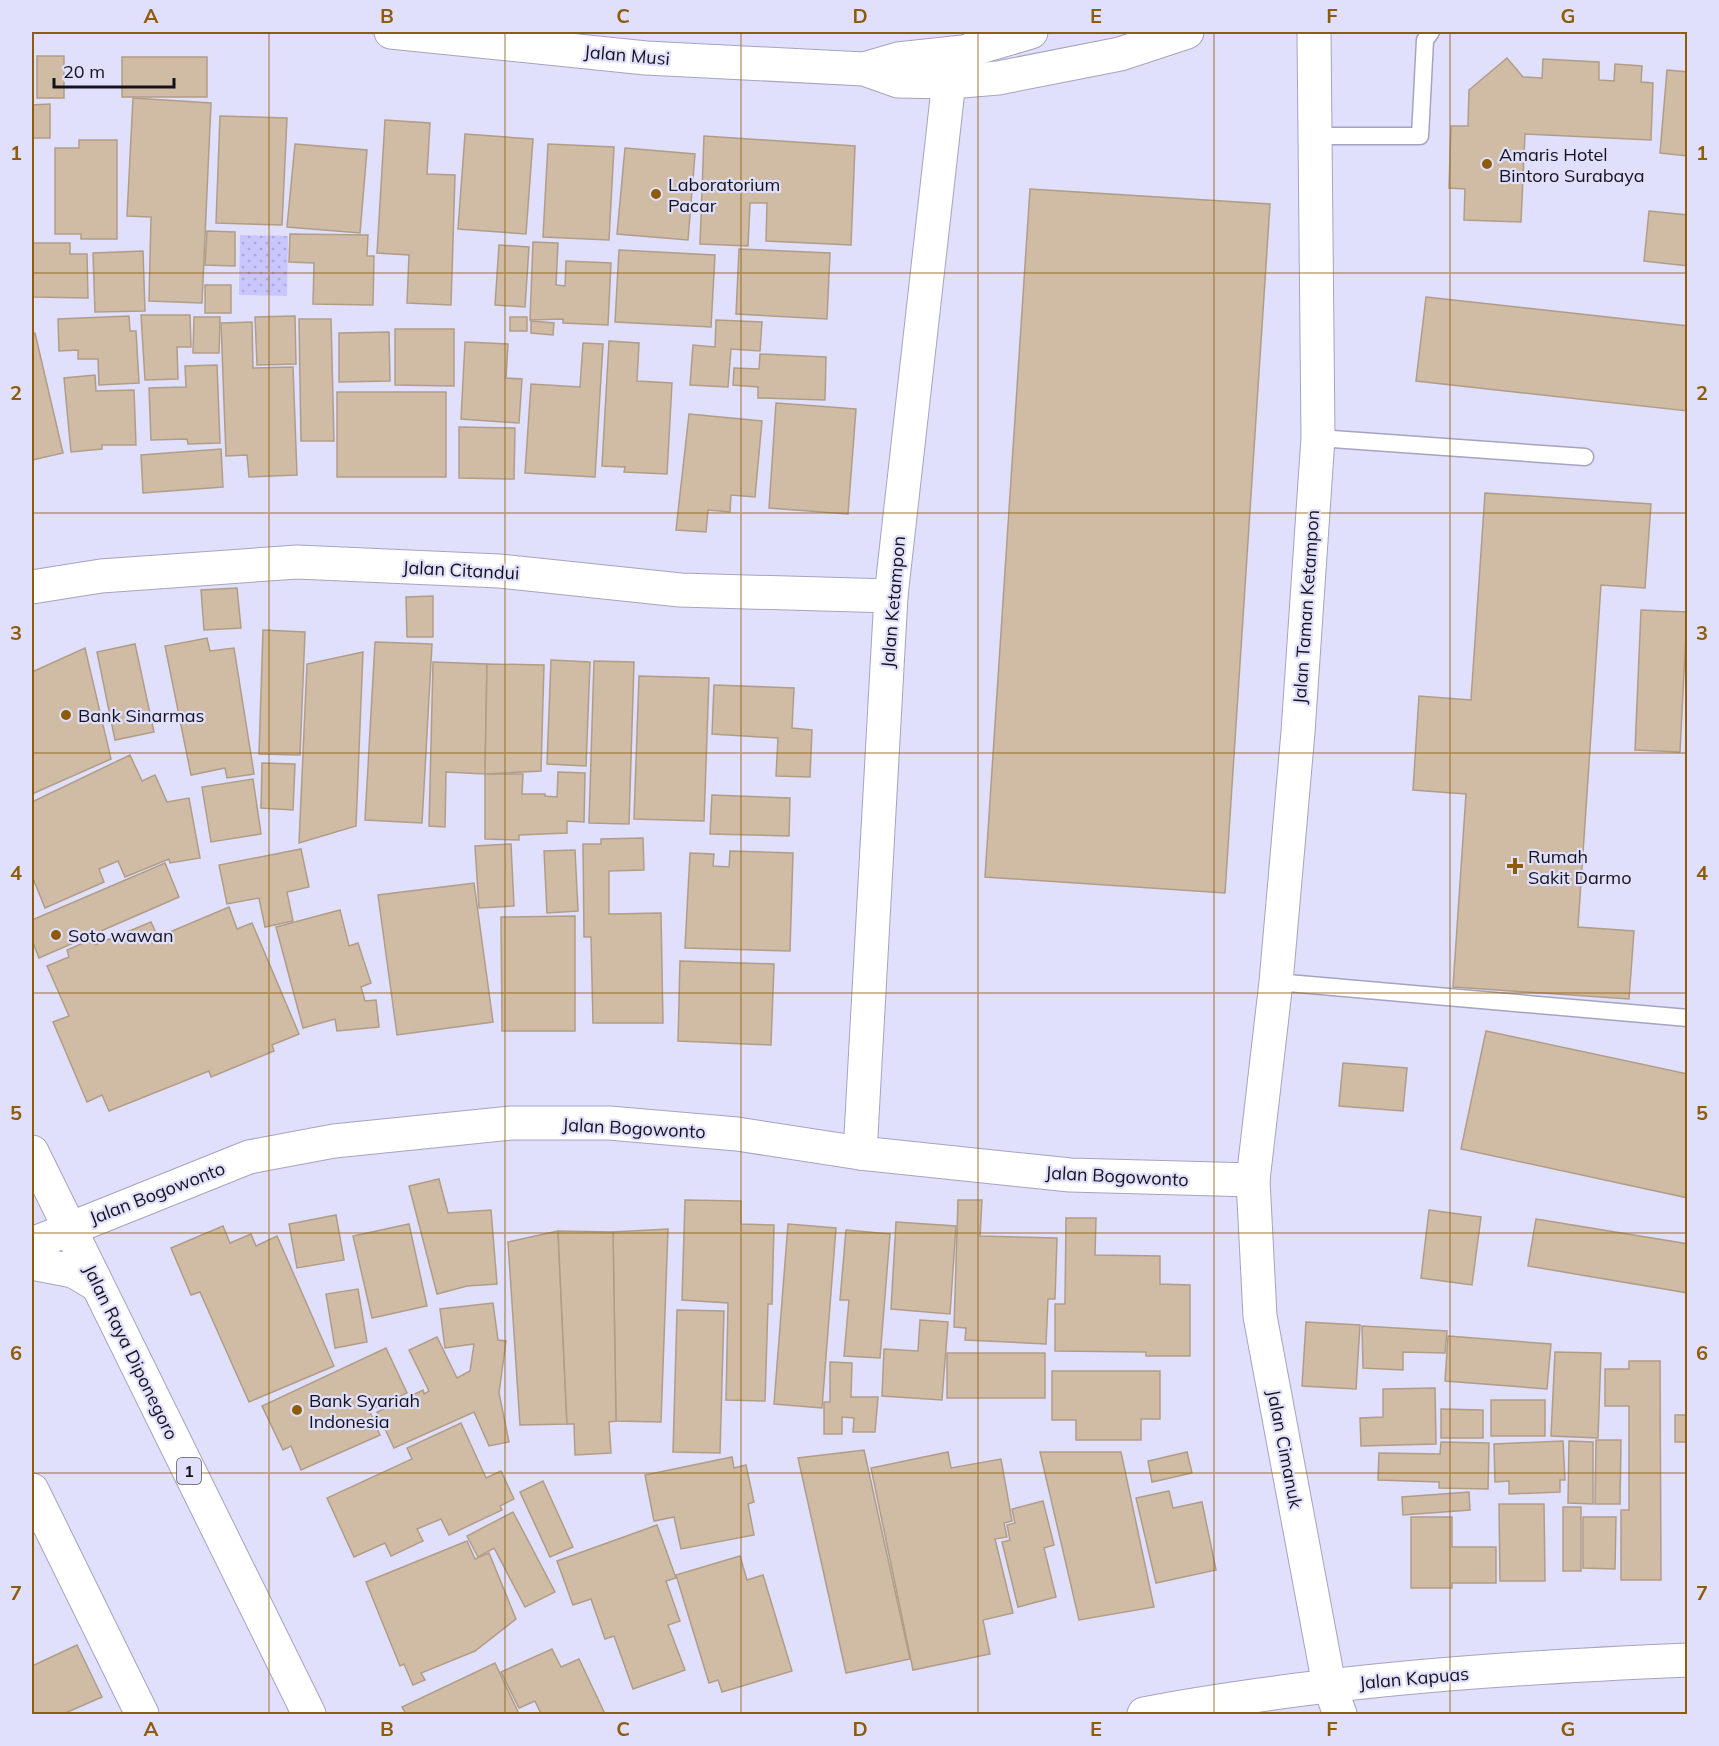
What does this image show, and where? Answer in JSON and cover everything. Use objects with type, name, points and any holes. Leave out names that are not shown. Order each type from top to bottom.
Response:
[{"type":"main road","name":"Jalan Musi","points":[[390,32],[646,58],[864,69],[898,81],[951,68]]},
{"type":"main road","points":[[951,68],[1006,41],[1031,32]]},
{"type":"main road","points":[[951,68],[1040,72],[1113,43],[1187,32]]},
{"type":"main road","name":"Jalan Taman Ketampon","points":[[1253,1179],[1276,982],[1298,732],[1318,438],[1314,32]]},
{"type":"main road","name":"Jalan Ketampon","points":[[860,1153],[891,596],[951,68]]},
{"type":"main road","name":"Jalan Citandui","points":[[32,588],[101,576],[297,562],[499,571],[680,590],[891,596]]},
{"type":"main road","name":"Jalan Bogowonto","points":[[32,1244],[69,1227],[249,1157],[334,1142],[512,1124],[609,1124],[726,1133],[860,1153],[1070,1176],[1253,1179]]},
{"type":"main road","name":"Jalan Raya Diponegoro","points":[[32,1152],[309,1714]]},
{"type":"main road","name":"Jalan Cimanuk","points":[[1253,1179],[1260,1316],[1335,1700]]},
{"type":"main road","points":[[32,1263],[73,1271],[98,1285]]},
{"type":"main road","points":[[32,1490],[141,1714]]},
{"type":"main road","name":"Jalan Kapuas","points":[[1144,1714],[1178,1707],[1335,1700],[1534,1667],[1688,1660]]},
{"type":"lane","points":[[1316,136],[1420,136],[1425,40],[1431,32]]},
{"type":"lane","points":[[1318,438],[1585,457]]},
{"type":"lane","points":[[1276,982],[1688,1018]]},
{"type":"shaded area","points":[[240,235],[288,236],[287,296],[239,295]]},
{"type":"building","points":[[37,56],[64,56],[64,98],[37,98]]},
{"type":"building","points":[[122,57],[207,57],[207,97],[122,97]]},
{"type":"building","name":"Amaris Hotel Bintoro Surabaya","points":[[1507,58],[1523,77],[1542,78],[1543,59],[1599,62],[1599,80],[1614,81],[1615,64],[1642,66],[1641,82],[1653,83],[1651,140],[1525,134],[1521,222],[1464,220],[1465,189],[1449,188],[1451,126],[1468,126],[1469,90]]},
{"type":"building","points":[[1667,70],[1688,72],[1688,156],[1660,153]]},
{"type":"building","points":[[133,98],[211,103],[202,303],[149,301],[151,217],[127,216]]},
{"type":"building","points":[[50,104],[50,138],[32,138],[32,105]]},
{"type":"building","points":[[220,116],[287,118],[282,225],[216,223]]},
{"type":"building","points":[[385,120],[430,123],[427,174],[455,175],[451,305],[407,303],[409,255],[377,253]]},
{"type":"building","points":[[465,134],[533,139],[526,234],[458,229]]},
{"type":"building","points":[[704,136],[855,146],[851,245],[766,241],[767,203],[750,203],[748,246],[700,244]]},
{"type":"building","points":[[79,140],[117,140],[117,239],[81,239],[81,234],[55,234],[55,148],[79,148]]},
{"type":"building","points":[[295,144],[367,150],[360,233],[287,227]]},
{"type":"building","points":[[548,144],[614,147],[609,240],[543,237]]},
{"type":"building","name":"Laboratorium Pacar","points":[[625,148],[695,154],[688,240],[617,234]]},
{"type":"building","points":[[33,152],[33,236],[32,236]]},
{"type":"building","points":[[1030,189],[1270,204],[1225,893],[985,877]]},
{"type":"building","points":[[1649,211],[1688,215],[1688,266],[1644,261]]},
{"type":"building","points":[[207,231],[235,232],[235,266],[205,265]]},
{"type":"building","points":[[290,234],[368,235],[367,256],[374,256],[373,305],[313,304],[314,263],[289,262]]},
{"type":"building","points":[[533,242],[558,243],[556,285],[565,286],[566,261],[611,263],[608,325],[563,323],[563,319],[530,320]]},
{"type":"building","points":[[32,243],[70,243],[70,254],[87,254],[88,298],[32,297]]},
{"type":"building","points":[[499,245],[529,247],[525,307],[495,305]]},
{"type":"building","points":[[739,249],[830,253],[827,319],[736,314]]},
{"type":"building","points":[[619,250],[715,255],[711,327],[615,322]]},
{"type":"building","points":[[143,251],[145,311],[95,312],[93,253]]},
{"type":"building","points":[[205,285],[231,285],[231,313],[205,313]]},
{"type":"building","points":[[1426,297],[1688,326],[1688,411],[1416,381]]},
{"type":"building","points":[[141,315],[190,315],[191,347],[177,347],[178,379],[145,380]]},
{"type":"building","points":[[129,316],[130,331],[136,331],[139,383],[99,385],[98,359],[78,359],[78,350],[59,351],[58,319]]},
{"type":"building","points":[[295,316],[296,364],[257,365],[255,317]]},
{"type":"building","points":[[194,317],[220,317],[219,353],[193,353]]},
{"type":"building","points":[[510,317],[527,317],[527,331],[510,331]]},
{"type":"building","points":[[299,319],[331,319],[334,441],[301,441]]},
{"type":"building","points":[[716,320],[762,322],[760,351],[731,349],[728,387],[690,385],[693,345],[715,347]]},
{"type":"building","points":[[531,321],[554,323],[553,335],[531,333]]},
{"type":"building","points":[[252,322],[253,368],[293,367],[297,475],[249,477],[247,455],[226,456],[221,323]]},
{"type":"building","points":[[395,329],[454,329],[454,386],[395,385]]},
{"type":"building","points":[[389,332],[390,381],[339,382],[339,333]]},
{"type":"building","points":[[35,333],[63,453],[32,460],[32,334]]},
{"type":"building","points":[[609,341],[639,343],[637,381],[672,383],[667,474],[624,472],[625,467],[602,466]]},
{"type":"building","points":[[465,342],[508,344],[506,378],[522,379],[519,423],[461,419]]},
{"type":"building","points":[[583,343],[603,344],[595,477],[525,473],[531,384],[580,387]]},
{"type":"building","points":[[760,354],[826,357],[825,400],[758,398],[758,387],[733,385],[734,368],[759,369]]},
{"type":"building","points":[[217,365],[220,443],[188,444],[187,439],[151,440],[149,388],[186,387],[185,366]]},
{"type":"building","points":[[95,375],[96,391],[134,390],[136,445],[102,445],[102,449],[71,452],[64,378]]},
{"type":"building","points":[[337,392],[446,392],[446,477],[337,477]]},
{"type":"building","points":[[776,403],[856,409],[848,514],[769,508]]},
{"type":"building","points":[[689,414],[762,421],[755,497],[731,495],[730,512],[708,510],[706,532],[676,530]]},
{"type":"building","points":[[459,427],[515,428],[514,479],[459,478]]},
{"type":"building","points":[[221,449],[223,487],[143,493],[141,455]]},
{"type":"building","points":[[1485,493],[1651,504],[1645,588],[1601,585],[1578,927],[1634,931],[1629,999],[1453,987],[1466,794],[1413,790],[1419,696],[1471,700]]},
{"type":"building","points":[[237,588],[241,628],[204,630],[201,590]]},
{"type":"building","points":[[433,596],[433,637],[407,637],[406,597]]},
{"type":"building","points":[[1641,610],[1687,612],[1680,752],[1635,750]]},
{"type":"building","points":[[263,630],[305,632],[300,755],[259,754]]},
{"type":"building","points":[[207,638],[210,651],[234,648],[254,774],[227,778],[225,768],[191,775],[165,646]]},
{"type":"building","points":[[375,642],[432,644],[422,823],[365,820]]},
{"type":"building","points":[[135,644],[154,732],[115,740],[97,652]]},
{"type":"building","name":"Bank Sinarmas","points":[[85,648],[111,759],[32,794],[32,672]]},
{"type":"building","points":[[363,652],[356,826],[299,843],[307,664]]},
{"type":"building","points":[[551,660],[590,662],[586,766],[547,764]]},
{"type":"building","points":[[594,661],[634,662],[629,824],[589,823]]},
{"type":"building","points":[[433,662],[487,664],[485,774],[446,772],[445,827],[429,826]]},
{"type":"building","points":[[487,664],[544,665],[541,771],[485,774]]},
{"type":"building","points":[[639,676],[709,678],[704,821],[634,819]]},
{"type":"building","points":[[714,685],[794,688],[792,728],[812,730],[810,777],[776,776],[778,738],[712,734]]},
{"type":"building","points":[[130,755],[142,781],[155,775],[167,802],[189,798],[200,858],[170,863],[169,859],[125,877],[118,861],[99,869],[104,882],[45,908],[32,876],[32,802]]},
{"type":"building","points":[[262,763],[295,764],[293,810],[261,808]]},
{"type":"building","points":[[558,772],[585,773],[584,822],[567,821],[567,833],[519,835],[519,840],[485,839],[485,774],[523,774],[522,794],[545,794],[545,796],[557,797]]},
{"type":"building","points":[[253,779],[261,834],[211,842],[202,787]]},
{"type":"building","points":[[712,795],[790,798],[789,836],[710,834]]},
{"type":"building","points":[[643,838],[644,870],[609,871],[609,914],[661,913],[663,1023],[593,1023],[591,937],[584,937],[583,844],[601,844],[601,839]]},
{"type":"building","points":[[511,844],[514,906],[479,908],[475,846]]},
{"type":"building","points":[[301,849],[309,887],[287,892],[293,921],[265,927],[259,898],[227,904],[219,865]]},
{"type":"building","points":[[575,850],[578,911],[547,913],[544,851]]},
{"type":"building","points":[[730,851],[793,853],[790,951],[685,948],[690,853],[714,854],[713,866],[729,867]]},
{"type":"building","points":[[165,863],[179,897],[39,958],[32,940],[32,920]]},
{"type":"building","points":[[474,883],[493,1022],[397,1035],[378,895]]},
{"type":"building","points":[[229,907],[237,929],[252,923],[299,1034],[272,1045],[274,1051],[211,1077],[209,1071],[109,1111],[102,1095],[87,1102],[53,1022],[69,1016],[47,966],[69,957],[67,950],[93,939],[95,945],[151,922],[158,937]]},
{"type":"building","points":[[340,910],[349,946],[358,943],[371,983],[361,987],[365,1001],[376,1000],[379,1027],[337,1031],[335,1019],[303,1028],[276,927]]},
{"type":"building","points":[[575,916],[575,1031],[502,1031],[501,917]]},
{"type":"building","points":[[680,961],[774,964],[771,1045],[678,1041]]},
{"type":"building","points":[[1486,1031],[1688,1074],[1688,1198],[1461,1149]]},
{"type":"building","points":[[1343,1063],[1407,1068],[1403,1111],[1339,1106]]},
{"type":"building","points":[[439,1179],[448,1213],[491,1210],[497,1284],[467,1286],[437,1294],[409,1186]]},
{"type":"building","points":[[685,1200],[741,1201],[741,1224],[774,1225],[772,1304],[768,1304],[765,1401],[726,1400],[728,1303],[682,1300]]},
{"type":"building","points":[[958,1200],[982,1200],[980,1236],[1057,1238],[1055,1299],[1048,1299],[1046,1344],[965,1340],[966,1328],[954,1327]]},
{"type":"building","points":[[1429,1210],[1481,1217],[1472,1285],[1421,1278]]},
{"type":"building","points":[[336,1215],[344,1260],[297,1268],[289,1224]]},
{"type":"building","points":[[1066,1218],[1096,1218],[1095,1255],[1160,1256],[1160,1284],[1190,1285],[1190,1356],[1146,1356],[1146,1352],[1055,1351],[1055,1304],[1065,1304]]},
{"type":"building","points":[[1536,1219],[1688,1244],[1688,1293],[1528,1266]]},
{"type":"building","points":[[896,1222],[956,1226],[950,1314],[891,1309]]},
{"type":"building","points":[[409,1224],[427,1306],[372,1318],[353,1236]]},
{"type":"building","points":[[788,1224],[836,1228],[822,1408],[774,1404]]},
{"type":"building","points":[[223,1226],[230,1243],[251,1234],[256,1246],[277,1236],[334,1366],[249,1402],[200,1292],[191,1295],[171,1248]]},
{"type":"building","points":[[668,1229],[661,1422],[616,1421],[613,1232]]},
{"type":"building","points":[[846,1230],[890,1234],[880,1358],[844,1356],[849,1300],[840,1300]]},
{"type":"building","points":[[558,1231],[567,1424],[520,1425],[508,1242]]},
{"type":"building","points":[[558,1231],[613,1232],[616,1421],[609,1422],[611,1453],[575,1455],[574,1424],[567,1424]]},
{"type":"building","points":[[358,1289],[367,1342],[335,1348],[326,1294]]},
{"type":"building","points":[[493,1303],[498,1340],[506,1341],[499,1393],[509,1442],[489,1446],[474,1412],[394,1448],[377,1412],[423,1390],[424,1394],[429,1391],[409,1350],[437,1337],[457,1378],[470,1371],[474,1344],[445,1348],[440,1309]]},
{"type":"building","points":[[677,1310],[724,1311],[720,1453],[673,1452]]},
{"type":"building","points":[[920,1320],[948,1322],[942,1400],[882,1396],[884,1349],[918,1351]]},
{"type":"building","points":[[1306,1322],[1360,1325],[1356,1389],[1302,1386]]},
{"type":"building","points":[[1362,1326],[1447,1331],[1445,1353],[1403,1352],[1403,1370],[1363,1368]]},
{"type":"building","points":[[1448,1336],[1551,1344],[1547,1389],[1445,1381]]},
{"type":"building","points":[[386,1348],[407,1393],[369,1410],[380,1435],[301,1470],[291,1446],[283,1450],[262,1406]]},
{"type":"building","points":[[1555,1352],[1601,1353],[1598,1438],[1551,1436]]},
{"type":"building","points":[[947,1353],[1045,1353],[1045,1398],[947,1398]]},
{"type":"building","points":[[1629,1361],[1660,1361],[1661,1580],[1621,1580],[1621,1510],[1629,1510],[1629,1406],[1605,1406],[1605,1369],[1629,1369]]},
{"type":"building","points":[[830,1362],[852,1363],[851,1397],[878,1397],[875,1432],[853,1432],[854,1418],[842,1417],[842,1434],[824,1434],[824,1402],[830,1402]]},
{"type":"building","points":[[1052,1371],[1160,1371],[1160,1419],[1141,1419],[1141,1440],[1076,1440],[1076,1420],[1052,1420]]},
{"type":"building","points":[[1435,1388],[1436,1444],[1361,1446],[1360,1418],[1383,1417],[1383,1389]]},
{"type":"building","points":[[1491,1400],[1545,1400],[1545,1436],[1491,1436]]},
{"type":"building","points":[[1441,1409],[1483,1410],[1483,1438],[1441,1438]]},
{"type":"building","points":[[1675,1415],[1688,1415],[1688,1442],[1675,1442]]},
{"type":"building","points":[[461,1423],[486,1478],[501,1471],[514,1499],[500,1506],[502,1510],[449,1535],[441,1519],[417,1529],[423,1541],[391,1556],[385,1543],[354,1557],[327,1498],[412,1459],[407,1448]]},
{"type":"building","points":[[1596,1440],[1621,1440],[1620,1504],[1595,1504]]},
{"type":"building","points":[[1563,1441],[1565,1480],[1560,1480],[1560,1492],[1509,1494],[1509,1481],[1495,1482],[1494,1444]]},
{"type":"building","points":[[1569,1441],[1593,1442],[1593,1504],[1568,1503]]},
{"type":"building","points":[[1441,1442],[1489,1443],[1488,1489],[1439,1488],[1439,1482],[1378,1480],[1379,1453],[1440,1454]]},
{"type":"building","points":[[864,1450],[910,1659],[846,1673],[798,1458]]},
{"type":"building","points":[[948,1452],[951,1468],[1001,1459],[1012,1521],[1004,1523],[1007,1537],[995,1539],[1013,1613],[983,1620],[990,1654],[913,1670],[871,1468]]},
{"type":"building","points":[[1040,1452],[1121,1452],[1154,1607],[1079,1620]]},
{"type":"building","points":[[1187,1452],[1192,1473],[1152,1482],[1148,1461]]},
{"type":"building","points":[[732,1457],[734,1468],[746,1465],[754,1502],[748,1504],[754,1535],[681,1549],[674,1517],[654,1521],[645,1475]]},
{"type":"building","points":[[543,1481],[573,1547],[550,1557],[520,1492]]},
{"type":"building","points":[[1169,1491],[1173,1508],[1202,1502],[1216,1570],[1156,1583],[1136,1498]]},
{"type":"building","points":[[1469,1492],[1470,1510],[1403,1515],[1402,1497]]},
{"type":"building","points":[[1043,1501],[1054,1545],[1044,1548],[1056,1597],[1018,1607],[1002,1542],[1010,1540],[1007,1525],[1015,1523],[1012,1509]]},
{"type":"building","points":[[1499,1504],[1544,1504],[1545,1581],[1500,1581]]},
{"type":"building","points":[[1563,1507],[1581,1507],[1581,1571],[1563,1571]]},
{"type":"building","points":[[513,1512],[555,1592],[525,1607],[494,1548],[478,1557],[467,1536]]},
{"type":"building","points":[[1411,1517],[1452,1517],[1452,1547],[1496,1547],[1496,1583],[1452,1583],[1452,1588],[1411,1588]]},
{"type":"building","points":[[1583,1517],[1616,1517],[1615,1569],[1583,1568]]},
{"type":"building","points":[[657,1525],[676,1578],[666,1581],[680,1621],[668,1625],[685,1670],[633,1689],[614,1636],[605,1639],[591,1599],[573,1605],[557,1561]]},
{"type":"building","points":[[467,1541],[475,1559],[489,1553],[516,1619],[475,1651],[421,1673],[425,1680],[413,1685],[404,1664],[400,1666],[366,1582]]},
{"type":"building","points":[[740,1556],[747,1580],[763,1575],[792,1671],[722,1692],[718,1680],[709,1683],[676,1575]]},
{"type":"building","points":[[77,1645],[102,1697],[63,1714],[33,1714],[32,1666]]},
{"type":"building","points":[[552,1649],[561,1667],[579,1659],[605,1714],[541,1714],[535,1701],[519,1708],[501,1672]]},
{"type":"building","points":[[495,1663],[519,1714],[406,1714],[402,1707]]},
{"type":"place","name":"Amaris Hotel Bintoro Surabaya","points":[[1487,164]]},
{"type":"place","name":"Laboratorium Pacar","points":[[656,194]]},
{"type":"place","name":"Bank Sinarmas","points":[[66,715]]},
{"type":"place","name":"Rumah Sakit Darmo","points":[[1515,866]]},
{"type":"place","name":"Soto wawan","points":[[56,935]]},
{"type":"place","name":"Bank Syariah Indonesia","points":[[297,1410]]}]
